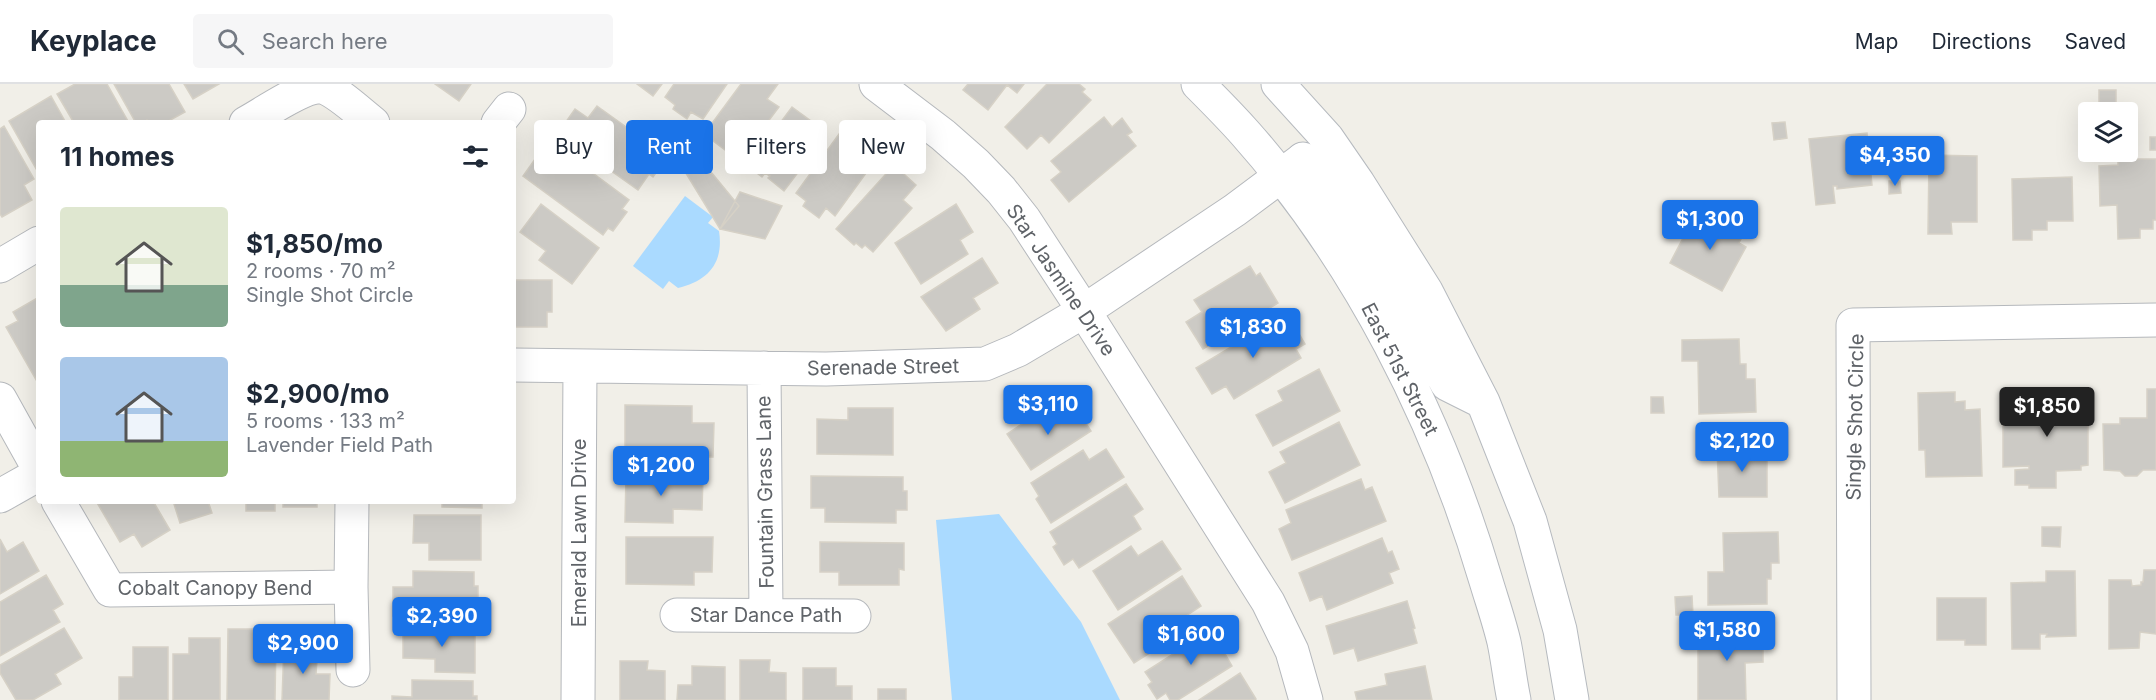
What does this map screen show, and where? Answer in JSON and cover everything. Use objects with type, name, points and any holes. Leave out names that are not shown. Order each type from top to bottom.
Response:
[{"type":"street","name":"Star Jasmine Drive","points":[[876,84],[943,135],[1001,190],[1024,219],[1268,602],[1292,651],[1306,700]]},
{"type":"street","name":"East 51st Street","points":[[1198,84],[1246,133],[1292,168],[1315,222],[1374,314],[1434,435],[1476,548],[1504,642],[1514,700]]},
{"type":"street","points":[[1278,84],[1327,138],[1426,291],[1483,402],[1530,521],[1560,630],[1572,700]]},
{"type":"street","points":[[251,120],[307,88],[318,86],[329,90],[369,120]]},
{"type":"street","name":"Serenade Street","points":[[516,365],[826,369],[985,364],[1018,350],[1084,311],[1235,210],[1292,168],[1327,138]]},
{"type":"street","points":[[1292,168],[1352,223],[1397,292],[1447,384],[1483,402]]},
{"type":"street","points":[[0,266],[36,245]]},
{"type":"street","name":"Single Shot Circle","points":[[1854,700],[1853,325],[2156,320]]},
{"type":"street","name":"Emerald Lawn Drive","points":[[578,700],[580,367]]},
{"type":"street","name":"Fountain Grass Lane","points":[[764,368],[766,615]]},
{"type":"street","points":[[0,399],[36,464]]},
{"type":"street","points":[[0,496],[36,476]]},
{"type":"street","name":"Cobalt Canopy Bend","points":[[60,504],[110,590],[351,586]]},
{"type":"street","points":[[352,504],[353,670]]},
{"type":"street","name":"Star Dance Path","points":[[677,615],[854,616]]},
{"type":"water","points":[[685,196],[713,217],[708,223],[719,231],[719,252],[712,269],[698,281],[678,288],[669,281],[663,289],[633,266]]},
{"type":"water","points":[[999,514],[1081,622],[1120,700],[952,700],[936,520]]},
{"type":"building","points":[[75,84],[107,84],[127,120],[72,120],[57,94]]},
{"type":"building","points":[[114,84],[169,84],[185,112],[170,120],[134,120]]},
{"type":"building","points":[[184,84],[219,84],[193,99]]},
{"type":"building","points":[[435,84],[471,84],[459,101]]},
{"type":"building","points":[[637,84],[662,84],[653,96]]},
{"type":"building","points":[[674,84],[727,84],[703,119],[691,112],[687,119],[673,109],[675,105],[665,97]]},
{"type":"building","points":[[741,84],[778,84],[767,99],[779,107],[769,120],[725,120],[725,150],[713,141],[713,122]]},
{"type":"building","points":[[968,84],[1024,84],[1017,93],[1007,85],[988,110],[963,90]]},
{"type":"building","points":[[1047,84],[1079,84],[1085,89],[1082,92],[1091,100],[1049,143],[1041,135],[1027,149],[1005,127]]},
{"type":"building","points":[[2099,90],[2116,90],[2116,102],[2099,102]]},
{"type":"building","points":[[51,96],[64,120],[36,120],[36,169],[9,121]]},
{"type":"building","points":[[597,106],[626,127],[626,174],[649,174],[638,190],[614,173],[614,120],[567,120],[575,109],[588,118]]},
{"type":"building","points":[[792,107],[810,120],[782,120]]},
{"type":"building","points":[[1104,117],[1112,127],[1122,118],[1132,132],[1127,135],[1136,146],[1069,202],[1051,180],[1061,172],[1051,161]]},
{"type":"building","points":[[1785,122],[1787,138],[1774,140],[1772,123]]},
{"type":"building","points":[[4,126],[34,179],[24,185],[32,200],[2,217],[0,214],[0,129]]},
{"type":"building","points":[[1867,133],[1872,185],[1837,189],[1837,186],[1833,186],[1835,203],[1816,205],[1809,139]]},
{"type":"building","points":[[839,134],[839,174],[865,174],[835,216],[826,208],[819,218],[803,206],[806,201],[796,193],[810,174],[827,174],[827,150]]},
{"type":"building","points":[[2150,137],[2156,137],[2156,150],[2150,150]]},
{"type":"building","points":[[1929,155],[1977,156],[1977,222],[1951,222],[1952,234],[1928,234]]},
{"type":"building","points":[[2156,159],[2156,220],[2153,220],[2153,229],[2140,229],[2140,238],[2118,239],[2117,205],[2100,206],[2099,166],[2118,165],[2118,162]]},
{"type":"building","points":[[534,160],[534,174],[594,174],[629,200],[622,209],[627,212],[613,231],[608,228],[603,235],[523,176]]},
{"type":"building","points":[[686,174],[713,174],[739,206],[720,229]]},
{"type":"building","points":[[767,174],[797,174],[784,191],[768,178],[770,176]]},
{"type":"building","points":[[886,174],[904,174],[916,185],[903,200],[912,208],[873,252],[865,245],[862,248],[856,243],[854,245],[836,229]]},
{"type":"building","points":[[2072,177],[2073,221],[2047,221],[2047,230],[2032,230],[2032,240],[2013,240],[2012,179]]},
{"type":"building","points":[[1889,181],[1900,181],[1901,193],[1889,194]]},
{"type":"building","points":[[740,192],[782,206],[765,239],[720,229]]},
{"type":"building","points":[[541,204],[599,248],[572,284],[539,260],[546,251],[520,232]]},
{"type":"building","points":[[956,204],[973,232],[960,240],[968,254],[921,284],[895,243]]},
{"type":"building","points":[[1715,216],[1745,231],[1739,243],[1746,247],[1722,291],[1670,263],[1694,217],[1710,225]]},
{"type":"building","points":[[982,258],[998,283],[973,298],[980,309],[946,331],[921,297]]},
{"type":"building","points":[[1250,266],[1256,276],[1260,273],[1278,303],[1203,349],[1186,322],[1202,312],[1194,300]]},
{"type":"building","points":[[516,280],[552,280],[552,312],[547,312],[547,327],[516,327]]},
{"type":"building","points":[[36,299],[36,380],[6,327],[18,321],[13,312]]},
{"type":"building","points":[[1283,316],[1291,329],[1295,327],[1305,344],[1296,349],[1301,358],[1234,399],[1226,386],[1212,394],[1196,368]]},
{"type":"building","points":[[1739,339],[1740,364],[1746,364],[1746,379],[1755,379],[1756,412],[1699,414],[1698,361],[1682,361],[1682,340]]},
{"type":"building","points":[[1319,369],[1340,411],[1273,446],[1256,415],[1283,401],[1278,391]]},
{"type":"building","points":[[2147,389],[2156,389],[2156,470],[2143,470],[2137,476],[2125,476],[2120,471],[2104,470],[2103,424],[2120,424],[2120,418],[2147,418]]},
{"type":"building","points":[[2053,390],[2088,390],[2088,465],[2081,466],[2081,470],[2056,471],[2056,488],[2029,488],[2029,485],[2015,485],[2015,470],[2029,469],[2029,466],[2003,467],[2003,404],[2053,406]]},
{"type":"building","points":[[1955,392],[1955,402],[1965,401],[1965,410],[1980,409],[1982,476],[1926,477],[1925,450],[1919,450],[1918,393]]},
{"type":"building","points":[[1651,397],[1663,397],[1664,413],[1651,413]]},
{"type":"building","points":[[625,405],[692,406],[692,423],[714,423],[713,457],[625,456]]},
{"type":"building","points":[[1074,405],[1091,431],[1031,470],[1007,434],[1043,410],[1051,421]]},
{"type":"building","points":[[848,408],[893,408],[893,455],[817,454],[817,419],[848,420]]},
{"type":"building","points":[[1339,422],[1360,465],[1285,503],[1269,472],[1286,463],[1280,452]]},
{"type":"building","points":[[1759,447],[1759,458],[1767,458],[1767,497],[1719,497],[1717,448]]},
{"type":"building","points":[[1106,449],[1124,477],[1051,523],[1036,499],[1039,496],[1031,483],[1083,450],[1089,460]]},
{"type":"building","points":[[626,475],[703,476],[702,510],[673,509],[673,523],[625,522]]},
{"type":"building","points":[[811,476],[903,477],[903,491],[907,491],[907,510],[896,510],[896,523],[825,522],[825,508],[811,508]]},
{"type":"building","points":[[1361,479],[1365,490],[1372,487],[1386,521],[1292,560],[1279,529],[1291,523],[1286,510]]},
{"type":"building","points":[[1126,484],[1143,509],[1133,516],[1141,529],[1079,568],[1073,559],[1064,565],[1053,547],[1057,544],[1050,532]]},
{"type":"building","points":[[98,504],[155,504],[170,530],[142,547],[134,534],[120,542]]},
{"type":"building","points":[[174,504],[209,504],[212,513],[180,523]]},
{"type":"building","points":[[246,504],[275,504],[275,511],[246,511]]},
{"type":"building","points":[[283,504],[317,504],[317,507],[283,507]]},
{"type":"building","points":[[442,504],[482,504],[482,508],[442,507]]},
{"type":"building","points":[[414,515],[481,515],[481,560],[429,560],[429,543],[413,543]]},
{"type":"building","points":[[2042,527],[2061,527],[2060,547],[2042,546]]},
{"type":"building","points":[[1778,532],[1779,563],[1771,563],[1771,579],[1767,579],[1767,604],[1708,605],[1708,572],[1724,572],[1723,533]]},
{"type":"building","points":[[626,537],[713,537],[712,572],[694,572],[694,585],[626,584]]},
{"type":"building","points":[[1382,538],[1388,553],[1392,551],[1399,569],[1389,573],[1393,583],[1327,610],[1322,596],[1310,601],[1299,573]]},
{"type":"building","points":[[0,539],[7,552],[23,542],[39,571],[0,594]]},
{"type":"building","points":[[1162,541],[1181,569],[1118,610],[1093,571],[1131,546],[1138,556]]},
{"type":"building","points":[[820,542],[904,543],[904,570],[899,569],[899,585],[839,585],[839,572],[820,572]]},
{"type":"building","points":[[2144,570],[2156,570],[2156,634],[2140,632],[2139,648],[2109,649],[2109,580],[2131,580],[2132,586],[2141,585]]},
{"type":"building","points":[[413,571],[474,572],[474,586],[478,586],[478,617],[393,616],[393,587],[413,587]]},
{"type":"building","points":[[2046,571],[2075,571],[2076,636],[2046,637],[2047,634],[2040,634],[2040,649],[2012,649],[2011,583],[2046,582]]},
{"type":"building","points":[[46,575],[63,604],[53,610],[60,622],[0,656],[0,602]]},
{"type":"building","points":[[1182,576],[1201,606],[1186,616],[1192,626],[1134,663],[1108,624]]},
{"type":"building","points":[[1692,596],[1693,615],[1676,615],[1675,597]]},
{"type":"building","points":[[1937,598],[1986,598],[1986,645],[1965,645],[1965,640],[1937,640]]},
{"type":"building","points":[[1407,601],[1417,643],[1358,661],[1354,648],[1334,654],[1326,626]]},
{"type":"building","points":[[1220,624],[1233,646],[1224,652],[1232,666],[1178,700],[1170,700],[1166,693],[1157,699],[1148,685],[1152,682],[1145,672]]},
{"type":"building","points":[[403,627],[475,629],[475,673],[435,672],[435,659],[403,658]]},
{"type":"building","points":[[64,628],[82,658],[55,674],[61,684],[33,700],[16,700],[0,673],[0,665]]},
{"type":"building","points":[[228,629],[260,629],[260,640],[276,640],[275,700],[227,700]]},
{"type":"building","points":[[1698,629],[1763,629],[1763,662],[1745,663],[1746,700],[1698,700]]},
{"type":"building","points":[[189,638],[220,638],[220,700],[173,700],[173,654],[189,654]]},
{"type":"building","points":[[284,644],[318,645],[316,674],[330,674],[329,700],[282,700]]},
{"type":"building","points":[[133,647],[168,647],[168,700],[119,700],[119,677],[133,677]]},
{"type":"building","points":[[740,660],[770,660],[769,672],[786,673],[786,700],[740,700]]},
{"type":"building","points":[[620,661],[648,661],[647,670],[665,671],[665,700],[620,700]]},
{"type":"building","points":[[692,666],[725,667],[725,700],[677,700],[678,685],[692,685]]},
{"type":"building","points":[[1425,666],[1432,700],[1357,700],[1355,692],[1387,685],[1385,674]]},
{"type":"building","points":[[803,668],[836,668],[836,686],[852,686],[852,700],[803,700]]},
{"type":"building","points":[[1240,673],[1256,699],[1199,700]]},
{"type":"building","points":[[412,680],[473,681],[473,696],[477,696],[477,700],[392,700],[392,696],[412,697]]},
{"type":"building","points":[[878,689],[906,689],[906,700],[878,700]]}]
